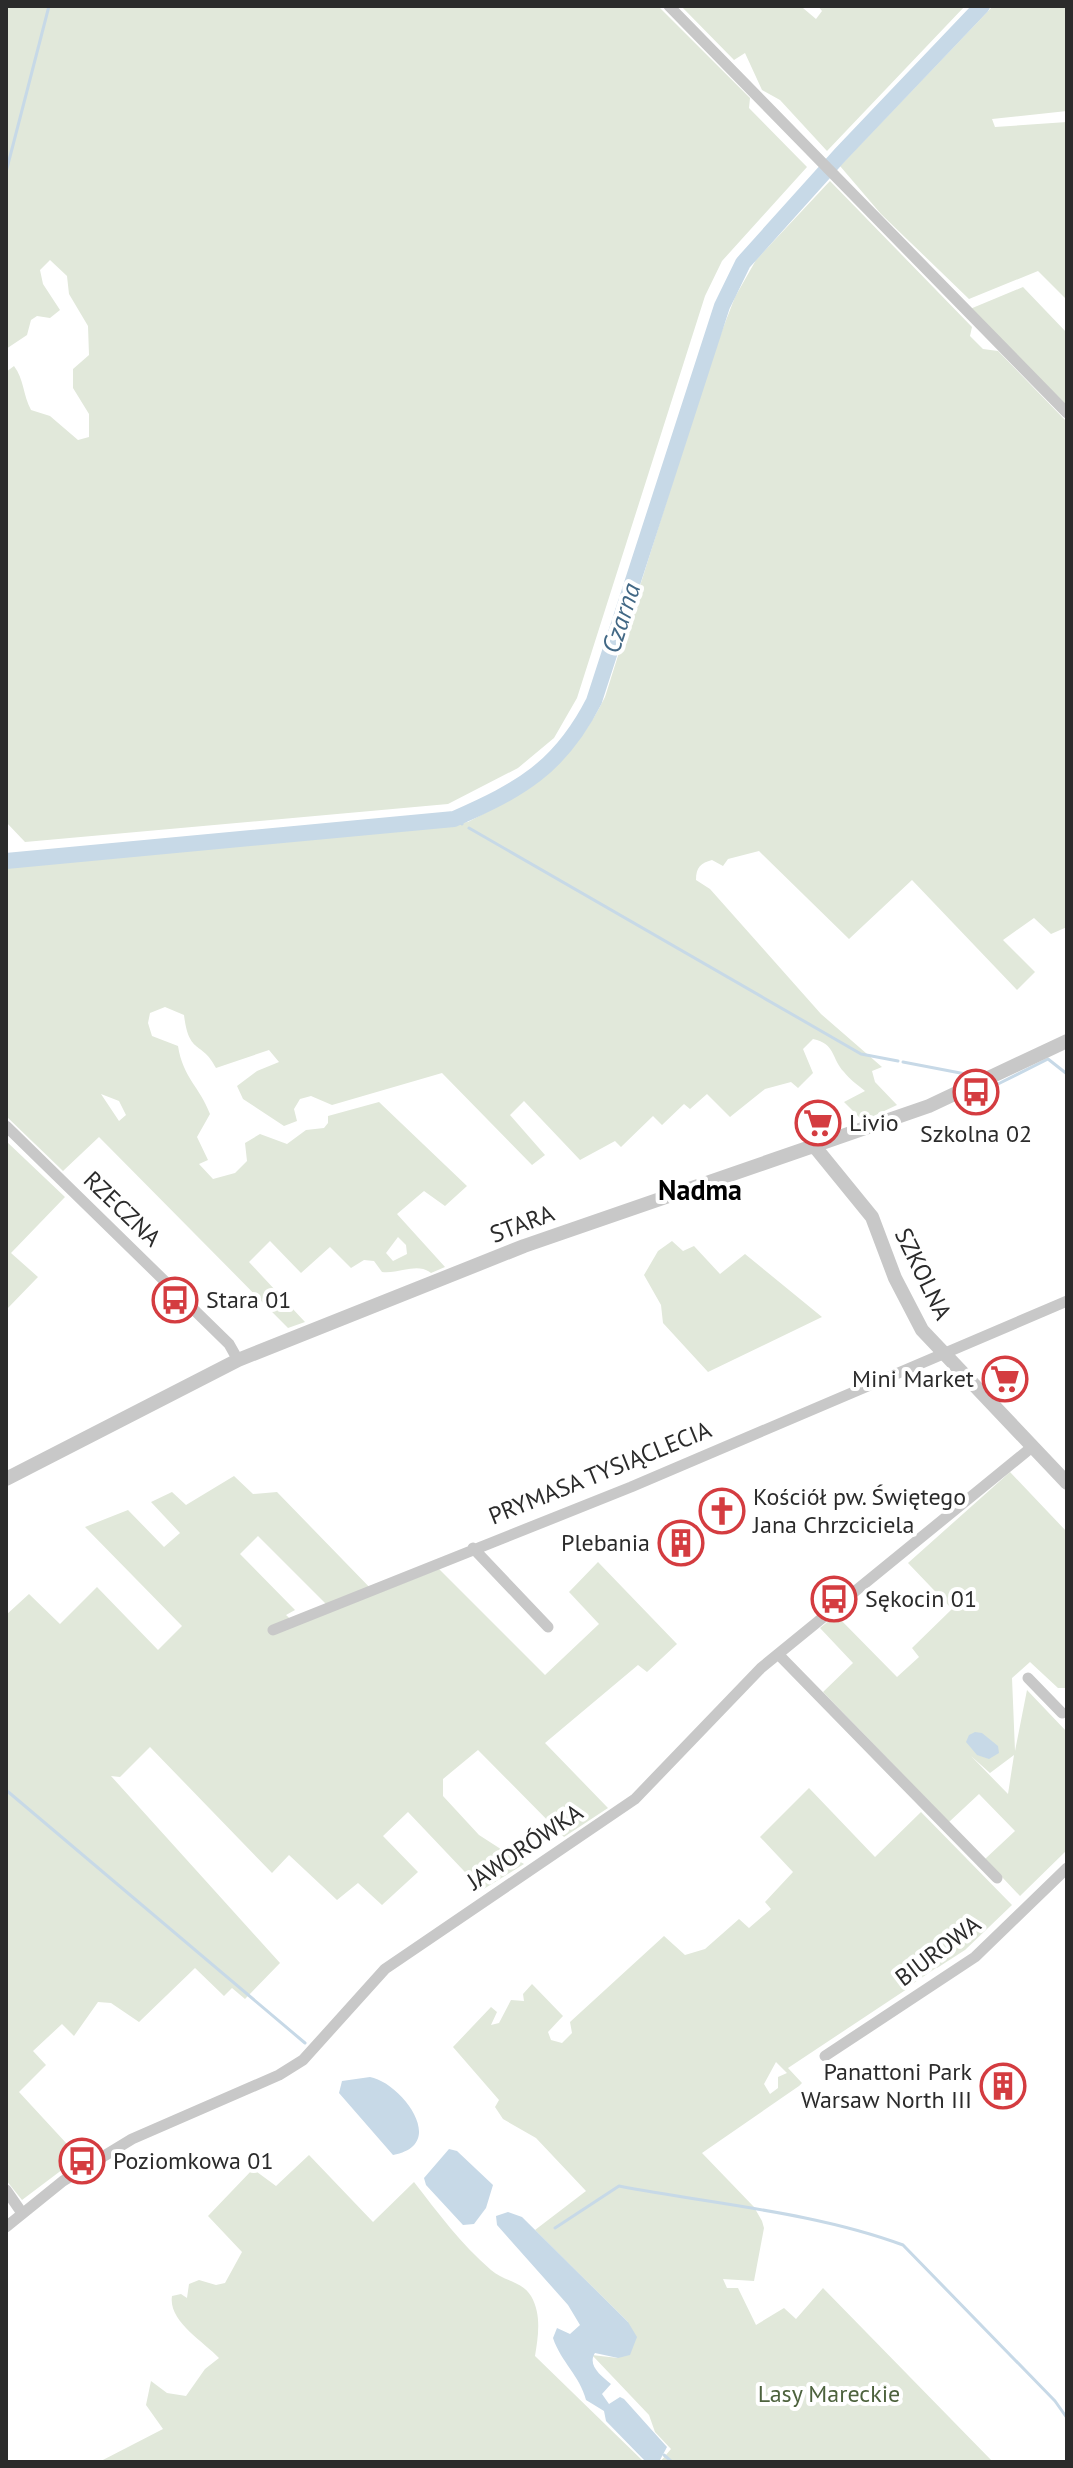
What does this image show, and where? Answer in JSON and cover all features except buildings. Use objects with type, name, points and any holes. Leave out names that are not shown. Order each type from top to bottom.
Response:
[{"type":"street","points":[[669,6],[1067,413]]},
{"type":"street","name":"STARA","points":[[6,1479],[238,1360],[524,1246],[710,1179],[815,1147],[929,1106],[1067,1041]]},
{"type":"street","name":"RZECZNA","points":[[6,1126],[229,1344],[238,1360]]},
{"type":"street","name":"SZKOLNA","points":[[815,1147],[872,1217],[904,1298],[942,1354],[1067,1483]]},
{"type":"street","name":"PRYMASA TYSIĄCLECIA","points":[[273,1630],[631,1487],[1067,1301]]},
{"type":"street","name":"JAWORÓWKA","points":[[6,2227],[63,2181],[132,2139],[279,2075],[303,2060],[390,1965],[635,1799],[736,1692],[778,1654],[1032,1447]]},
{"type":"street","points":[[473,1548],[548,1627]]},
{"type":"street","points":[[778,1654],[997,1878]]},
{"type":"street","points":[[1028,1678],[1065,1713]]},
{"type":"street","name":"BIUROWA","points":[[825,2056],[975,1957],[1067,1868]]},
{"type":"street","points":[[6,2190],[22,2213]]},
{"type":"green space","points":[[6,6],[658,6],[750,98],[749,108],[807,167],[722,261],[705,296],[577,698],[554,738],[518,768],[448,804],[25,842],[6,822],[6,372],[14,366],[31,410],[50,416],[78,440],[89,437],[89,414],[73,388],[73,369],[89,355],[88,326],[69,294],[67,276],[50,260],[40,270],[43,284],[60,310],[50,318],[37,316],[31,320],[27,335],[6,349]]},
{"type":"green space","points":[[681,6],[805,6],[803,8],[816,19],[822,11],[818,6],[965,6],[827,151],[780,100],[762,90],[745,53],[734,60]]},
{"type":"green space","points":[[993,6],[1067,6],[1067,111],[992,119],[995,127],[1067,122],[1067,300],[1038,271],[969,299],[881,214],[840,166]]},
{"type":"green space","points":[[830,181],[972,327],[970,336],[983,349],[998,351],[1067,422],[1067,927],[1051,934],[1034,918],[1003,940],[1035,972],[1017,990],[912,880],[849,939],[759,851],[728,859],[723,866],[712,860],[705,863],[698,869],[696,880],[710,889],[821,1014],[882,1067],[872,1071],[875,1082],[897,1105],[863,1121],[844,1102],[865,1091],[846,1075],[826,1044],[813,1039],[803,1049],[813,1073],[798,1088],[791,1082],[765,1089],[730,1117],[707,1094],[690,1109],[684,1104],[662,1125],[653,1116],[621,1147],[615,1141],[580,1160],[524,1101],[510,1115],[545,1155],[532,1165],[442,1073],[332,1105],[311,1096],[300,1099],[294,1109],[297,1121],[284,1126],[243,1099],[237,1086],[257,1071],[279,1062],[269,1050],[216,1068],[189,1037],[184,1015],[165,1007],[150,1013],[148,1023],[152,1036],[178,1046],[184,1066],[210,1114],[197,1137],[208,1160],[199,1164],[213,1179],[235,1173],[247,1161],[245,1143],[260,1134],[287,1144],[306,1130],[324,1128],[328,1116],[379,1102],[467,1186],[445,1206],[424,1191],[397,1214],[445,1267],[431,1273],[420,1268],[382,1272],[374,1261],[364,1260],[351,1268],[330,1247],[301,1273],[270,1241],[249,1262],[305,1322],[288,1328],[99,1137],[63,1171],[6,1116],[6,868],[468,822],[548,772],[579,740],[605,697],[713,354],[735,297],[756,260]],"holes":[[[101,1094],[119,1101],[126,1115],[119,1121]],[[398,1237],[406,1245],[407,1254],[393,1261],[386,1253]]]},
{"type":"green space","points":[[1023,287],[1067,333],[1067,407],[970,309]]},
{"type":"green space","points":[[6,1141],[65,1197],[11,1253],[38,1277],[6,1310]]},
{"type":"green space","points":[[672,1241],[683,1251],[694,1246],[720,1274],[745,1254],[822,1317],[708,1372],[663,1323],[661,1305],[644,1275],[658,1251]]},
{"type":"green space","points":[[1010,1472],[1067,1532],[1067,1688],[1058,1688],[1030,1662],[1012,1678],[1015,1751],[1027,1690],[1067,1732],[1067,1850],[1020,1896],[985,1859],[1015,1831],[979,1794],[949,1822],[823,1692],[853,1663],[820,1628],[836,1615],[897,1677],[919,1657],[912,1648],[952,1609],[908,1563]],"holes":[[[1014,1755],[1008,1794],[971,1756],[990,1773]]]},
{"type":"green space","points":[[234,1476],[253,1494],[277,1492],[376,1594],[439,1569],[545,1675],[599,1624],[569,1592],[598,1562],[677,1644],[647,1672],[638,1665],[545,1743],[608,1808],[564,1837],[478,1750],[443,1779],[443,1796],[479,1835],[524,1864],[482,1890],[408,1812],[383,1836],[418,1872],[382,1905],[358,1883],[337,1900],[289,1855],[272,1873],[150,1747],[120,1777],[111,1776],[280,1963],[245,1999],[232,1988],[224,1996],[195,1968],[139,2022],[111,2003],[98,2002],[74,2036],[62,2024],[33,2051],[46,2065],[19,2092],[79,2157],[22,2200],[6,2180],[6,1615],[29,1594],[60,1624],[97,1587],[158,1650],[182,1626],[85,1527],[128,1510],[164,1547],[180,1533],[151,1502],[172,1492],[186,1505]],"holes":[[[258,1536],[332,1610],[297,1625],[286,1615],[295,1610],[240,1554]]]},
{"type":"green space","name":"Lasy Mareckie","points":[[809,1788],[875,1857],[921,1812],[1012,1905],[965,1950],[937,1968],[935,1966],[908,1987],[892,1972],[907,1989],[788,2068],[802,2083],[799,2086],[702,2153],[754,2207],[762,2221],[764,2228],[754,2281],[723,2279],[727,2288],[738,2288],[756,2325],[784,2308],[796,2319],[823,2288],[993,2462],[660,2462],[671,2449],[655,2432],[649,2415],[592,2355],[618,2358],[628,2322],[535,2230],[586,2191],[536,2138],[503,2119],[495,2107],[499,2100],[453,2047],[491,2007],[497,2012],[491,2025],[499,2023],[511,2000],[524,2001],[523,1994],[532,1984],[563,2016],[548,2032],[551,2040],[562,2043],[572,2033],[570,2022],[664,1936],[685,1955],[705,1949],[739,1919],[749,1928],[771,1909],[765,1902],[793,1872],[760,1837]],"holes":[[[776,2062],[787,2073],[778,2077],[778,2088],[770,2094],[764,2084]]]},
{"type":"green space","points":[[309,2155],[373,2222],[414,2182],[480,2260],[496,2274],[527,2291],[538,2318],[535,2356],[644,2462],[99,2462],[163,2429],[146,2405],[151,2381],[167,2393],[186,2396],[205,2369],[219,2358],[188,2330],[172,2305],[172,2296],[181,2294],[187,2298],[189,2284],[199,2280],[216,2285],[225,2283],[242,2252],[208,2216],[253,2169],[276,2186]]},
{"type":"water","points":[[982,1733],[998,1746],[999,1753],[989,1759],[977,1755],[966,1742],[969,1735]]},
{"type":"water","points":[[370,2077],[394,2090],[414,2114],[419,2127],[418,2139],[410,2149],[393,2155],[339,2093],[342,2081]]},
{"type":"water","points":[[449,2149],[457,2151],[493,2185],[486,2208],[474,2224],[463,2225],[426,2185],[424,2178]]},
{"type":"water","points":[[508,2212],[522,2217],[628,2322],[637,2337],[630,2355],[618,2358],[595,2353],[593,2362],[596,2370],[611,2384],[602,2394],[609,2404],[620,2397],[624,2399],[667,2447],[659,2462],[646,2462],[606,2421],[604,2411],[586,2400],[553,2338],[557,2328],[570,2334],[580,2325],[568,2305],[497,2225],[496,2216]]},
{"type":"waterway","points":[[6,172],[49,6]]},
{"type":"waterway","name":"Czarna","points":[[6,861],[454,819],[518,787],[552,760],[567,744],[594,701],[722,306],[743,263],[840,155],[982,6]]},
{"type":"waterway","name":"Czarna","points":[[454,819],[462,824]]},
{"type":"waterway","points":[[469,828],[861,1054],[898,1061]]},
{"type":"waterway","points":[[998,1084],[1048,1059],[1067,1074]]},
{"type":"waterway","points":[[903,1062],[976,1076]]},
{"type":"waterway","points":[[6,1790],[305,2043]]},
{"type":"waterway","points":[[555,2228],[619,2186],[834,2224],[903,2245],[1055,2401],[1067,2418]]},
{"type":"waterway","points":[[664,2455],[672,2462]]},
{"type":"place","name":"Szkolna 02","points":[[976,1092]]},
{"type":"place","name":"Livio","points":[[818,1123]]},
{"type":"place","name":"Stara 01","points":[[175,1300]]},
{"type":"place","name":"Mini Market","points":[[1005,1379]]},
{"type":"place","name":"Kościół pw. Świętego Jana Chrzciciela","points":[[722,1511]]},
{"type":"place","name":"Plebania","points":[[681,1543]]},
{"type":"place","name":"Sękocin 01","points":[[834,1599]]},
{"type":"place","name":"Panattoni Park Warsaw North III","points":[[1003,2086]]},
{"type":"place","name":"Poziomkowa 01","points":[[82,2161]]},
{"type":"district","name":"Nadma","points":[[700,1190]]}]
